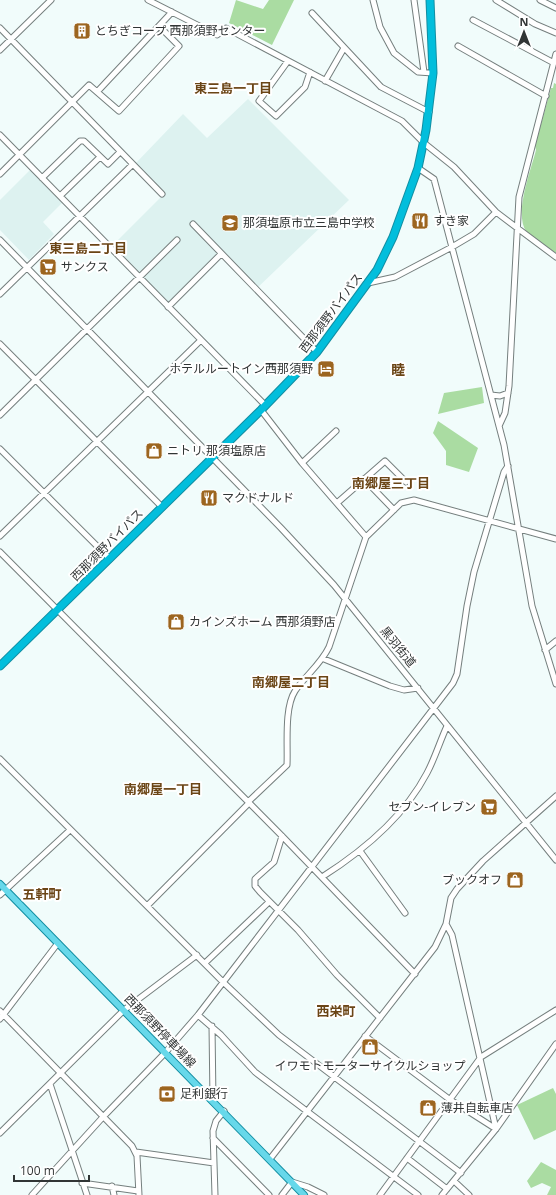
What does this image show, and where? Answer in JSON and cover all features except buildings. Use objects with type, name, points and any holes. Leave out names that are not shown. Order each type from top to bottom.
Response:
[{"type":"highway","name":"西那須野バイパス","points":[[2,661],[58,610],[110,559],[263,408],[317,352],[377,270],[393,237],[418,168],[424,143],[433,73],[430,0]]},
{"type":"main road","name":"西那須野停車場線","points":[[0,884],[165,1053],[224,1111],[304,1195]]},
{"type":"street","points":[[0,50],[51,0]]},
{"type":"street","points":[[148,0],[217,35],[226,28],[402,121],[424,143],[454,167],[496,212],[556,257]]},
{"type":"street","points":[[373,0],[380,27],[394,53],[418,72],[433,73]]},
{"type":"street","points":[[414,0],[424,72]]},
{"type":"street","points":[[496,0],[535,24],[556,33]]},
{"type":"street","points":[[540,0],[556,8]]},
{"type":"street","points":[[97,92],[172,12]]},
{"type":"street","points":[[312,13],[381,87],[429,112]]},
{"type":"street","points":[[473,20],[554,63]]},
{"type":"street","points":[[0,174],[89,86],[119,111],[179,46],[159,26]]},
{"type":"street","points":[[0,28],[132,165],[162,194]]},
{"type":"street","points":[[458,46],[546,96]]},
{"type":"street","points":[[325,81],[344,48]]},
{"type":"street","points":[[499,426],[505,414],[508,393],[521,189],[556,54]]},
{"type":"street","points":[[288,61],[259,101],[276,116],[305,87],[310,72]]},
{"type":"street","points":[[0,135],[201,340],[263,408],[302,463],[366,537]]},
{"type":"street","points":[[42,178],[80,141],[84,141],[108,164],[120,152]]},
{"type":"street","points":[[60,196],[100,157]]},
{"type":"street","points":[[0,294],[132,165]]},
{"type":"street","points":[[418,168],[434,179],[499,426],[508,466],[532,606],[556,684]]},
{"type":"street","points":[[368,283],[395,277],[452,247],[474,234],[496,212]]},
{"type":"street","points":[[193,224],[317,352]]},
{"type":"street","name":"黒羽街道","points":[[0,240],[286,533],[345,598],[556,860]]},
{"type":"street","points":[[0,415],[177,240]]},
{"type":"street","points":[[168,307],[221,254]]},
{"type":"street","points":[[0,536],[45,494],[201,340]]},
{"type":"street","points":[[0,344],[162,507]]},
{"type":"street","points":[[491,395],[500,396],[508,393]]},
{"type":"street","points":[[302,463],[336,431]]},
{"type":"street","points":[[0,449],[110,559]]},
{"type":"street","points":[[337,503],[385,462],[406,482]]},
{"type":"street","points":[[32,1195],[103,1117],[165,1053],[198,1015],[433,707],[453,683],[457,674],[467,606],[474,572],[504,472],[508,466]]},
{"type":"street","points":[[364,479],[394,510]]},
{"type":"street","points":[[147,906],[287,765],[291,701],[296,691],[324,659],[332,641],[366,537],[401,503],[414,500],[488,522],[556,539]]},
{"type":"street","points":[[0,552],[312,866],[415,974]]},
{"type":"street","points":[[545,650],[556,641]]},
{"type":"street","points":[[324,659],[390,686],[404,690],[418,688]]},
{"type":"street","points":[[322,877],[360,851],[395,816],[419,786],[427,773],[447,726]]},
{"type":"street","points":[[0,759],[279,1036],[461,1173]]},
{"type":"street","points":[[270,1159],[308,1111],[333,1076],[435,947],[446,924],[451,898],[462,883],[483,861],[556,796]]},
{"type":"street","points":[[0,895],[70,830]]},
{"type":"street","points":[[282,836],[274,862],[254,882],[255,886],[268,902],[380,1018]]},
{"type":"street","points":[[360,851],[405,913]]},
{"type":"street","points":[[204,963],[268,902]]},
{"type":"street","points":[[446,924],[452,934],[496,1129]]},
{"type":"street","points":[[58,943],[1,1015],[60,1073],[136,1152],[214,1163]]},
{"type":"street","points":[[0,1132],[124,1010],[197,955]]},
{"type":"street","points":[[380,1195],[480,1057],[556,1010]]},
{"type":"street","points":[[198,1015],[212,1026],[255,1072],[418,1195]]},
{"type":"street","points":[[212,1026],[213,1101]]},
{"type":"street","points":[[365,1036],[449,1098],[496,1129]]},
{"type":"street","points":[[442,1195],[496,1129],[556,1044]]},
{"type":"street","points":[[50,1084],[71,1152],[87,1195]]},
{"type":"street","points":[[215,1195],[214,1138],[216,1121],[224,1111]]},
{"type":"street","points":[[214,1138],[269,1195]]},
{"type":"street","points":[[82,1183],[112,1186],[139,1193],[136,1152]]},
{"type":"street","points":[[407,1158],[447,1189]]},
{"type":"street","points":[[454,1181],[469,1195]]},
{"type":"street","points":[[282,1195],[292,1182],[308,1187],[324,1195]]},
{"type":"street","points":[[112,1186],[114,1195]]},
{"type":"shaded area","name":"那須塩原市立三島中学校","points":[[248,99],[349,200],[254,291],[218,254],[168,304],[112,246],[164,194],[135,164],[183,114],[207,138]]},
{"type":"shaded area","points":[[31,169],[63,202],[43,222],[54,234],[29,260],[0,230],[0,200]]},
{"type":"green space","points":[[236,0],[263,9],[269,0],[294,0],[272,45],[229,23]]},
{"type":"green space","points":[[554,83],[556,84],[556,253],[536,240],[526,231],[522,214],[527,180],[536,150],[535,146],[551,88],[553,88]]},
{"type":"green space","points":[[482,387],[484,403],[438,414],[444,393]]},
{"type":"green space","points":[[438,421],[478,448],[469,472],[446,465],[446,451],[433,433]]},
{"type":"green space","points":[[553,1088],[556,1094],[556,1130],[534,1140],[517,1105]]},
{"type":"green space","points":[[541,1162],[556,1170],[556,1195],[547,1195],[551,1187],[542,1183],[531,1188],[527,1181]]},
{"type":"place","name":"とちぎコープ 西那須野センター","points":[[82,31]]},
{"type":"place","name":"すき家","points":[[420,221]]},
{"type":"place","name":"那須塩原市立三島中学校","points":[[230,223]]},
{"type":"place","name":"サンクス","points":[[48,267]]},
{"type":"place","name":"ホテルルートイン西那須野","points":[[326,369]]},
{"type":"place","name":"ニトリ 那須塩原店","points":[[154,451]]},
{"type":"place","name":"マクドナルド","points":[[209,498]]},
{"type":"place","name":"カインズホーム 西那須野店","points":[[176,622]]},
{"type":"place","name":"セブン-イレブン","points":[[489,807]]},
{"type":"place","name":"ブックオフ","points":[[515,880]]},
{"type":"place","name":"イワモトモーターサイクルショップ","points":[[370,1047]]},
{"type":"place","name":"足利銀行","points":[[167,1094]]},
{"type":"place","name":"薄井自転車店","points":[[428,1108]]},
{"type":"district","name":"東三島一丁目","points":[[233,88]]},
{"type":"district","name":"東三島二丁目","points":[[88,248]]},
{"type":"district","name":"睦","points":[[398,370]]},
{"type":"district","name":"南郷屋三丁目","points":[[391,483]]},
{"type":"district","name":"南郷屋二丁目","points":[[291,682]]},
{"type":"district","name":"南郷屋一丁目","points":[[163,789]]},
{"type":"district","name":"五軒町","points":[[42,894]]},
{"type":"district","name":"西栄町","points":[[336,1011]]}]
